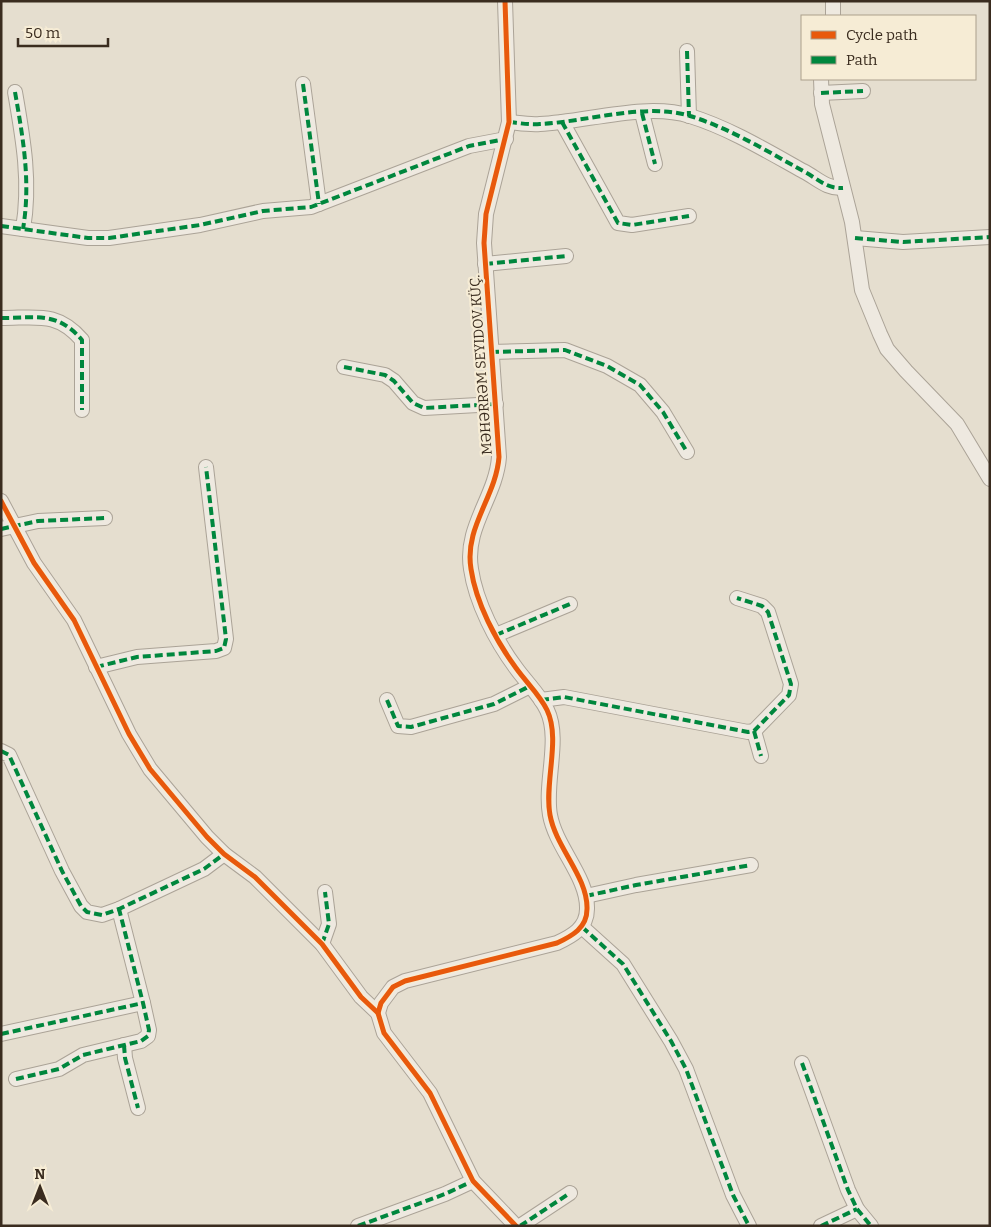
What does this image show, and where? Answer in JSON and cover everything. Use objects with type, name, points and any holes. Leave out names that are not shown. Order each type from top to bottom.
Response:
[{"type":"street","name":"MƏHƏRRƏM SEYIDOV KÜÇ.","points":[[505,1],[509,122],[486,214],[485,264],[496,404],[498,469],[472,534],[470,556],[474,584],[504,651],[542,700],[548,711],[552,732],[548,802],[550,815],[559,842],[586,896],[586,918],[582,927]]},
{"type":"street","points":[[833,1],[833,15]]},
{"type":"street","points":[[687,51],[689,116]]},
{"type":"street","points":[[303,84],[319,204]]},
{"type":"street","points":[[863,91],[821,86],[855,238],[862,290],[888,349],[906,371],[958,424],[990,479]]},
{"type":"street","points":[[15,92],[27,174],[27,206],[23,229]]},
{"type":"street","points":[[509,122],[537,125],[642,113],[675,113],[713,125],[805,172],[824,185],[834,189],[844,188]]},
{"type":"street","points":[[642,113],[655,164]]},
{"type":"street","points":[[562,122],[618,223],[632,225],[689,216]]},
{"type":"street","points":[[1,226],[109,238],[200,225],[263,212],[311,208],[469,146],[506,139]]},
{"type":"street","points":[[855,238],[903,242],[990,237]]},
{"type":"street","points":[[485,264],[566,256]]},
{"type":"street","points":[[1,318],[50,318],[70,326],[82,340],[82,410]]},
{"type":"street","points":[[491,352],[565,350],[608,366],[640,385],[663,412],[687,452]]},
{"type":"street","points":[[344,367],[385,375],[394,381],[413,403],[424,408],[496,404]]},
{"type":"street","points":[[96,667],[137,657],[216,651],[224,648],[226,638],[206,467]]},
{"type":"street","points":[[1,501],[7,528],[74,620],[129,734],[150,769],[194,823],[224,854],[254,877],[322,944],[361,997],[378,1014],[384,1033],[430,1092],[473,1181],[516,1226]]},
{"type":"street","points":[[7,528],[38,521],[106,518]]},
{"type":"street","points":[[542,700],[564,697],[748,732],[754,731],[790,695],[791,684],[768,612],[762,606],[737,598]]},
{"type":"street","points":[[496,635],[570,604]]},
{"type":"street","points":[[387,700],[398,726],[411,727],[494,704],[530,686]]},
{"type":"street","points":[[754,731],[761,756]]},
{"type":"street","points":[[1,751],[9,754],[62,870],[81,906],[93,915],[102,915],[119,908],[204,868],[224,854]]},
{"type":"street","points":[[586,896],[636,885],[751,865]]},
{"type":"street","points":[[322,944],[329,924],[325,892]]},
{"type":"street","points":[[16,1079],[59,1069],[83,1055],[141,1041],[148,1036],[149,1030],[119,908]]},
{"type":"street","points":[[378,1014],[385,996],[393,987],[405,981],[557,942],[571,936],[582,927],[623,964],[671,1041],[686,1069],[733,1195],[749,1226]]},
{"type":"street","points":[[1,1034],[143,1004]]},
{"type":"street","points":[[124,1045],[125,1058],[138,1108]]},
{"type":"street","points":[[802,1062],[856,1209],[871,1226]]},
{"type":"street","points":[[358,1226],[445,1194],[473,1181]]},
{"type":"street","points":[[520,1226],[570,1193]]},
{"type":"street","points":[[821,1226],[856,1209]]},
{"type":"marked path","points":[[687,51],[689,116]]},
{"type":"marked path","points":[[303,84],[319,204]]},
{"type":"marked path","points":[[821,93],[863,91]]},
{"type":"marked path","points":[[15,92],[26,177],[23,229]]},
{"type":"marked path","points":[[509,122],[524,124],[558,123],[635,112],[673,112],[705,121],[733,133],[827,185],[843,188]]},
{"type":"marked path","points":[[642,113],[655,164]]},
{"type":"marked path","points":[[562,122],[618,223],[632,225],[689,216]]},
{"type":"marked path","points":[[1,226],[88,238],[109,238],[200,225],[263,211],[311,207],[469,146],[506,139]]},
{"type":"marked path","points":[[855,238],[903,242],[990,237]]},
{"type":"marked path","points":[[485,264],[566,256]]},
{"type":"marked path","points":[[1,318],[36,317],[55,320],[64,324],[82,340],[82,410]]},
{"type":"marked path","points":[[491,352],[565,350],[607,366],[640,385],[663,412],[687,452]]},
{"type":"marked path","points":[[344,367],[385,375],[394,381],[413,403],[424,408],[496,404]]},
{"type":"marked path","points":[[96,667],[137,657],[216,651],[224,648],[226,639],[206,467]]},
{"type":"marked path","points":[[1,529],[38,521],[105,518]]},
{"type":"marked path","points":[[541,700],[564,697],[748,732],[754,731],[789,695],[791,684],[768,612],[762,606],[737,598]]},
{"type":"marked path","points":[[496,635],[570,604]]},
{"type":"marked path","points":[[387,700],[398,726],[411,727],[494,704],[530,686]]},
{"type":"marked path","points":[[754,731],[761,756]]},
{"type":"marked path","points":[[1,751],[9,755],[62,871],[81,906],[87,912],[102,915],[119,909],[204,869],[224,854]]},
{"type":"marked path","points":[[586,896],[636,885],[751,865]]},
{"type":"marked path","points":[[322,944],[329,924],[325,892]]},
{"type":"marked path","points":[[16,1079],[59,1069],[83,1055],[141,1041],[148,1036],[149,1030],[143,1003],[119,909]]},
{"type":"marked path","points":[[582,927],[623,964],[671,1041],[686,1069],[733,1195],[749,1226]]},
{"type":"marked path","points":[[1,1034],[143,1003]]},
{"type":"marked path","points":[[124,1045],[125,1058],[138,1108]]},
{"type":"marked path","points":[[802,1063],[848,1190],[857,1209],[871,1226]]},
{"type":"marked path","points":[[358,1226],[445,1194],[473,1181]]},
{"type":"marked path","points":[[520,1226],[570,1193]]},
{"type":"marked path","points":[[821,1226],[857,1209]]},
{"type":"cycle path","points":[[505,1],[509,122],[486,214],[484,243],[499,457],[497,472],[472,539],[471,569],[477,595],[494,634],[547,710],[553,734],[549,789],[550,815],[558,839],[582,885],[587,909],[584,921],[578,930],[557,943],[405,981],[393,987],[381,1003],[378,1013],[384,1033],[430,1093],[473,1181],[516,1226]]},
{"type":"cycle path","points":[[1,501],[34,563],[74,620],[129,734],[150,769],[207,837],[224,854],[255,877],[322,944],[361,997],[378,1013]]}]
